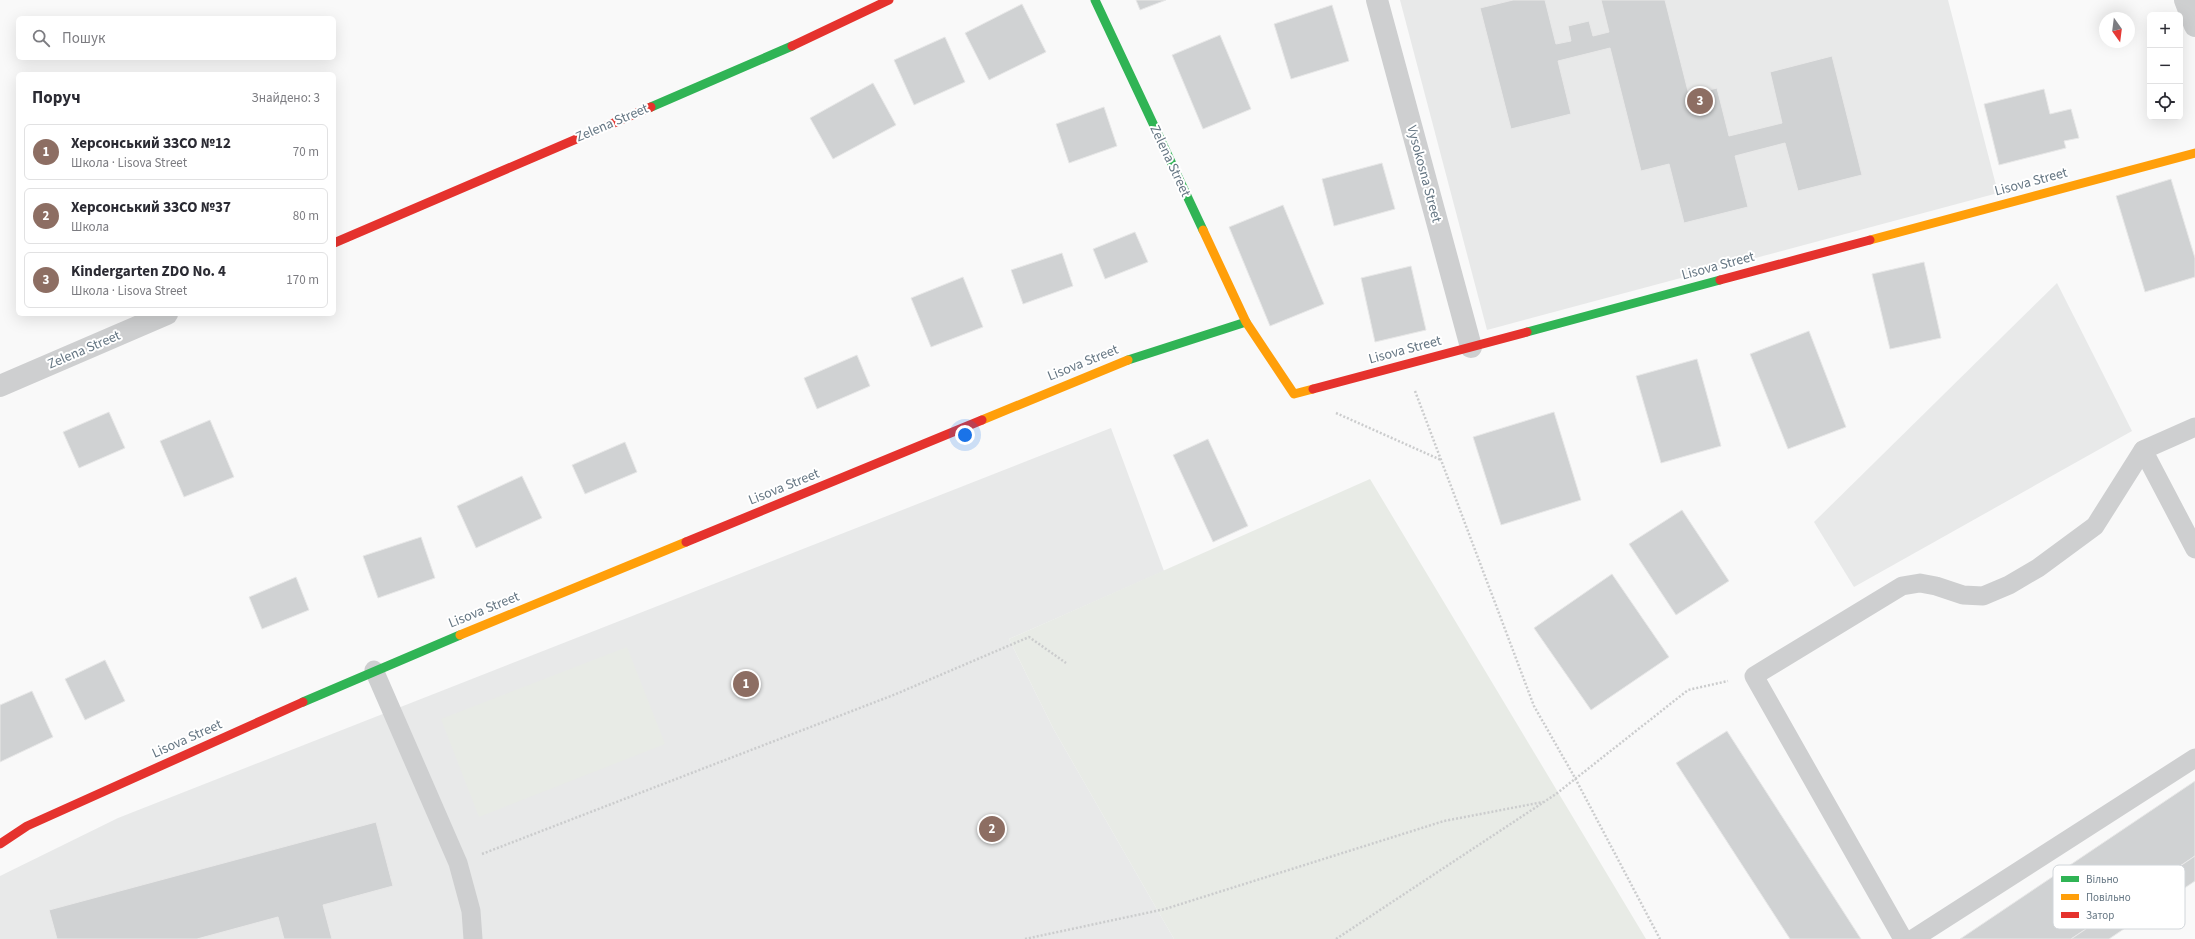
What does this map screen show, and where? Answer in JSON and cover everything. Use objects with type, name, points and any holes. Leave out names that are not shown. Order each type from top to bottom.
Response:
[{"type":"street","name":"Zelena Street","points":[[336,242],[757,62],[889,0]]},
{"type":"street","name":"Zelena Street","points":[[1095,0],[1246,322]]},
{"type":"street","name":"Vysokosna Street","points":[[1377,0],[1471,347]]},
{"type":"street","points":[[2185,0],[2195,26]]},
{"type":"street","name":"Lisova Street","points":[[1294,394],[2195,153]]},
{"type":"street","name":"Zelena Street","points":[[0,386],[162,316]]},
{"type":"street","points":[[1246,322],[1294,394]]},
{"type":"street","name":"Lisova Street","points":[[0,844],[26,826],[374,670],[1131,359],[1246,322]]},
{"type":"lane","points":[[1903,939],[1754,676],[1902,586],[1920,584],[1936,586],[1963,595],[1983,596],[2009,585],[2038,568],[2095,526],[2143,450],[2195,427]]},
{"type":"lane","points":[[2143,450],[2195,550]]},
{"type":"lane","points":[[374,670],[458,863],[472,911],[473,939]]},
{"type":"lane","points":[[1913,939],[2195,758]]},
{"type":"path","points":[[1405,364],[1534,706],[1576,778],[1660,939]]},
{"type":"path","points":[[1294,394],[1441,460]]},
{"type":"path","points":[[458,863],[896,694],[1029,637],[1066,664]]},
{"type":"path","points":[[1336,939],[1543,802],[1688,690],[1754,676]]},
{"type":"path","points":[[1025,939],[1165,909],[1444,821],[1543,802]]},
{"type":"shaded area","points":[[1400,0],[1948,0],[1998,193],[1487,330]]},
{"type":"shaded area","points":[[2057,283],[2132,431],[1854,587],[1814,522]]},
{"type":"shaded area","points":[[1111,428],[1164,571],[1009,639],[1053,728],[1174,939],[0,939],[0,876],[118,818]]},
{"type":"shaded area","points":[[1370,479],[1646,939],[1174,939],[1053,728],[1009,639]]},
{"type":"shaded area","points":[[627,647],[665,744],[479,817],[441,719]]},
{"type":"building","points":[[1136,0],[1166,0],[1140,10]]},
{"type":"building","points":[[1513,0],[1545,0],[1556,44],[1571,41],[1568,26],[1589,21],[1593,36],[1609,32],[1601,0],[1665,0],[1689,95],[1717,88],[1729,136],[1782,123],[1770,72],[1832,56],[1862,175],[1798,191],[1785,143],[1735,156],[1748,207],[1684,223],[1669,164],[1641,171],[1610,48],[1558,61],[1571,114],[1511,129],[1480,8]]},
{"type":"building","points":[[1022,4],[1046,52],[989,80],[965,33]]},
{"type":"building","points":[[1332,5],[1349,61],[1291,79],[1274,24]]},
{"type":"building","points":[[1220,35],[1251,109],[1203,129],[1172,55]]},
{"type":"building","points":[[945,37],[965,82],[914,105],[894,60]]},
{"type":"building","points":[[873,83],[896,125],[833,159],[810,118]]},
{"type":"building","points":[[2044,89],[2050,114],[2071,109],[2079,138],[2064,141],[2066,148],[1999,165],[1984,104]]},
{"type":"building","points":[[1104,107],[1117,146],[1069,163],[1056,124]]},
{"type":"building","points":[[1382,163],[1395,209],[1334,226],[1322,179]]},
{"type":"building","points":[[2171,179],[2195,258],[2195,277],[2145,292],[2116,196]]},
{"type":"building","points":[[1283,205],[1324,304],[1270,326],[1229,227]]},
{"type":"building","points":[[1135,232],[1148,262],[1105,279],[1093,249]]},
{"type":"building","points":[[1062,253],[1073,286],[1023,304],[1011,270]]},
{"type":"building","points":[[1924,262],[1941,338],[1890,349],[1872,274]]},
{"type":"building","points":[[1411,266],[1426,330],[1375,342],[1361,278]]},
{"type":"building","points":[[963,277],[983,327],[931,347],[911,298]]},
{"type":"building","points":[[1809,331],[1846,427],[1788,449],[1750,354]]},
{"type":"building","points":[[857,355],[870,386],[817,409],[804,378]]},
{"type":"building","points":[[1697,359],[1721,446],[1661,463],[1636,376]]},
{"type":"building","points":[[109,412],[125,448],[79,468],[63,432]]},
{"type":"building","points":[[1554,412],[1581,500],[1501,525],[1473,437]]},
{"type":"building","points":[[210,420],[234,477],[184,497],[160,441]]},
{"type":"building","points":[[1208,439],[1248,526],[1213,542],[1173,455]]},
{"type":"building","points":[[625,442],[637,472],[585,494],[572,465]]},
{"type":"building","points":[[522,476],[542,518],[476,548],[457,506]]},
{"type":"building","points":[[1682,510],[1729,581],[1676,615],[1629,544]]},
{"type":"building","points":[[421,537],[435,578],[378,598],[363,556]]},
{"type":"building","points":[[1612,574],[1669,657],[1591,710],[1534,628]]},
{"type":"building","points":[[296,577],[309,610],[262,629],[249,597]]},
{"type":"building","points":[[105,660],[125,701],[85,720],[65,679]]},
{"type":"building","points":[[32,691],[53,737],[0,762],[0,705]]},
{"type":"building","points":[[1727,731],[1861,939],[1790,939],[1676,763]]},
{"type":"building","points":[[2195,781],[2195,856],[2182,865],[2070,865]]},
{"type":"building","points":[[376,822],[393,886],[323,905],[332,939],[284,939],[278,917],[197,939],[57,939],[49,910]]},
{"type":"building","points":[[2195,856],[2195,881],[2185,888],[2185,865],[2182,865]]},
{"type":"building","points":[[2053,876],[2053,929],[2086,929],[2071,939],[1960,939]]},
{"type":"building","points":[[2086,929],[2124,929],[2109,939],[2071,939]]},
{"type":"traffic: fast","points":[[1095,0],[1203,230]]},
{"type":"traffic: fast","points":[[651,107],[792,46]]},
{"type":"traffic: fast","points":[[1527,332],[1720,280]]},
{"type":"traffic: fast","points":[[1128,360],[1246,322]]},
{"type":"traffic: fast","points":[[303,702],[460,635]]},
{"type":"traffic: slow","points":[[1870,240],[2195,153]]},
{"type":"traffic: slow","points":[[1203,230],[1246,322],[1294,394],[1313,389]]},
{"type":"traffic: slow","points":[[982,420],[1128,360]]},
{"type":"traffic: slow","points":[[460,635],[686,542]]},
{"type":"traffic: jam","points":[[792,46],[889,0]]},
{"type":"traffic: jam","points":[[336,242],[651,107]]},
{"type":"traffic: jam","points":[[1720,280],[1870,240]]},
{"type":"traffic: jam","points":[[1313,389],[1527,332]]},
{"type":"traffic: jam","points":[[686,542],[982,420]]},
{"type":"traffic: jam","points":[[0,844],[27,826],[303,702]]},
{"type":"place","name":"Kindergarten ZDO No. 4","points":[[1700,101]]},
{"type":"place","name":"Херсонський ЗЗСО №12","points":[[746,684]]},
{"type":"place","name":"Херсонський ЗЗСО №37","points":[[992,829]]}]
